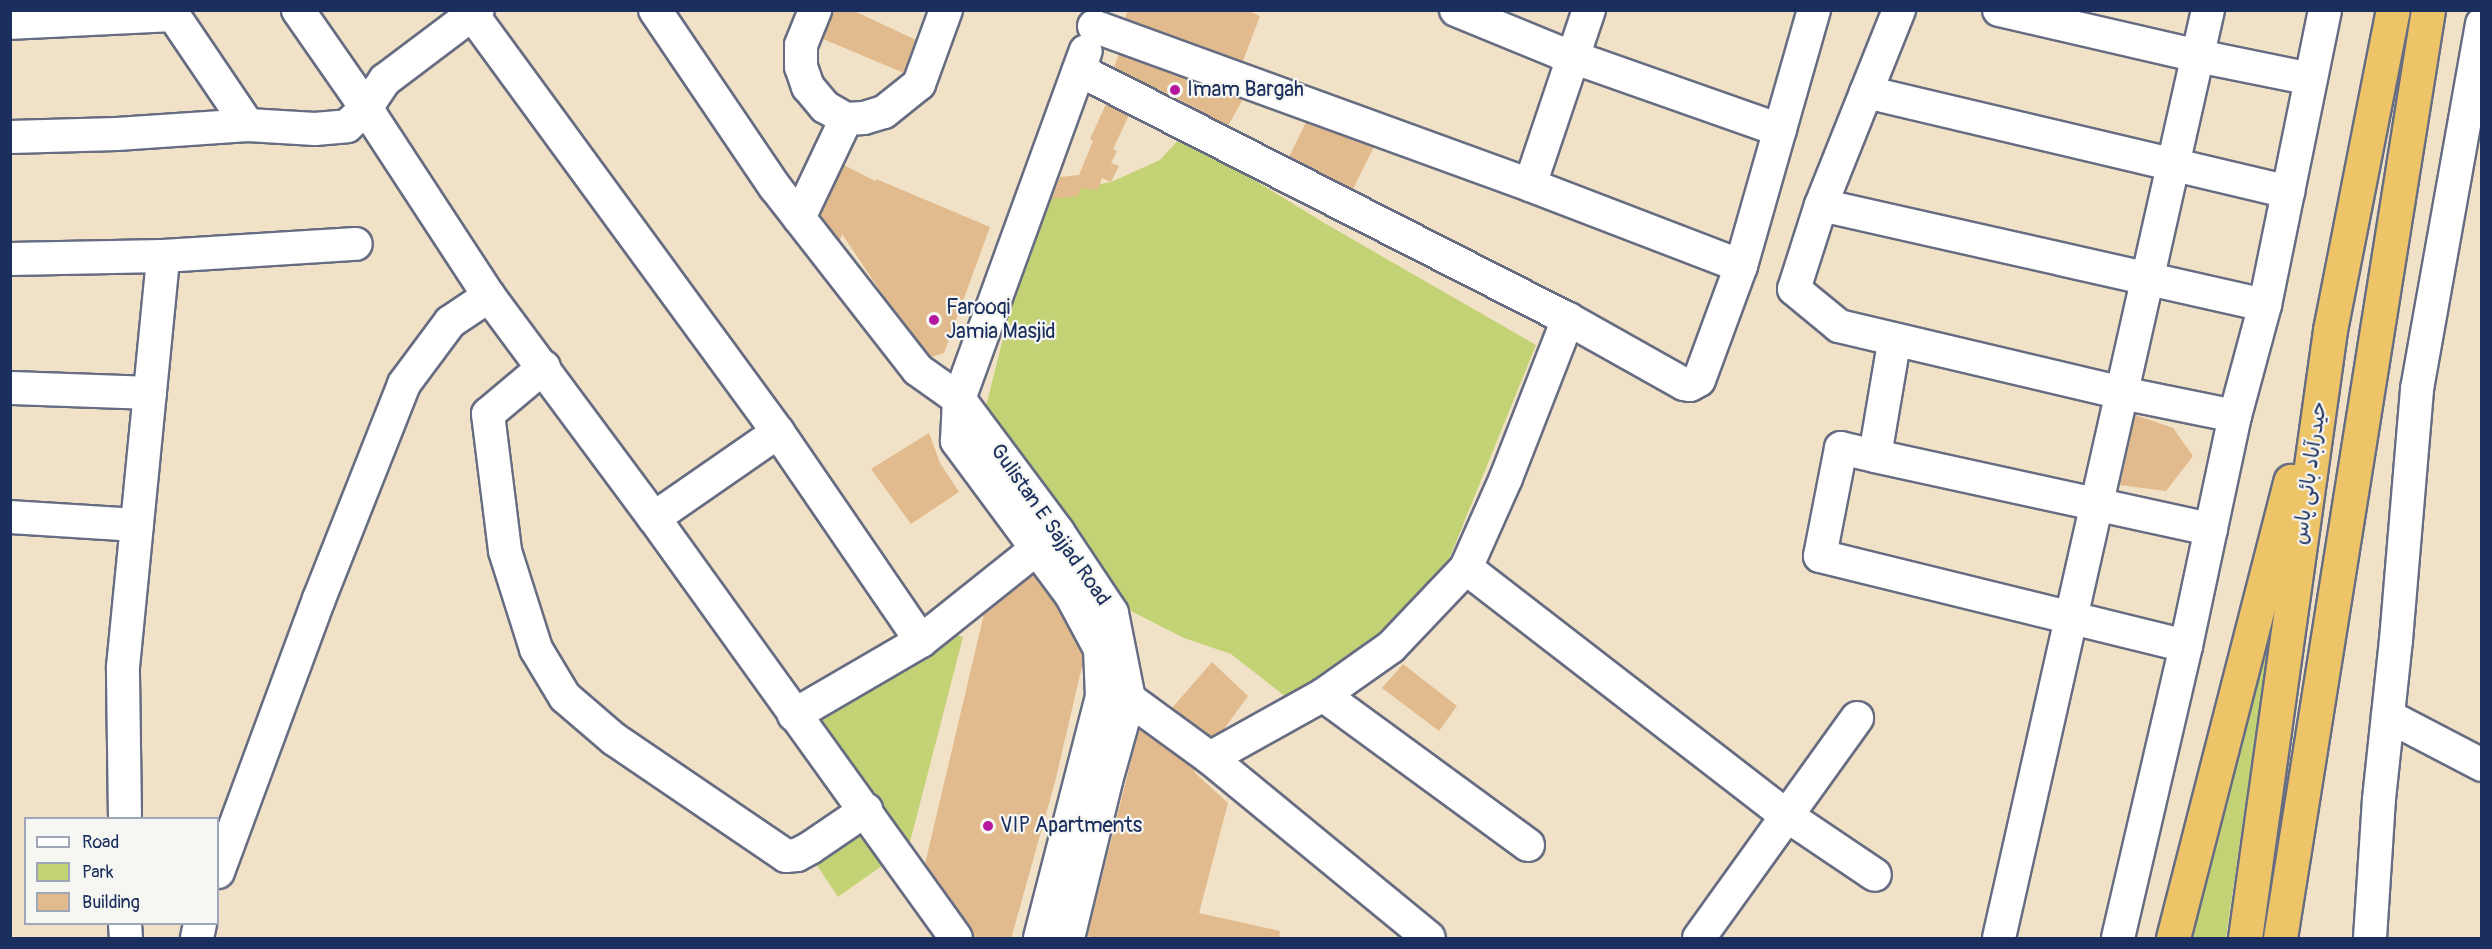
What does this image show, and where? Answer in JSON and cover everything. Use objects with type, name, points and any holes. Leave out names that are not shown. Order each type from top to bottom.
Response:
[{"type":"highway","name":"حیدرآباد بائی پاس","points":[[2245,939],[2330,330],[2393,10]]},
{"type":"highway","name":"حیدرآباد بائی پاس","points":[[2280,939],[2428,10]]},
{"type":"highway","points":[[2173,939],[2330,330]]},
{"type":"street","points":[[298,10],[366,108],[489,296],[654,518],[794,716],[866,810],[896,857],[956,939]]},
{"type":"street","points":[[655,10],[677,23],[799,218],[918,370],[959,399]]},
{"type":"street","points":[[814,10],[801,45],[801,67],[808,87],[825,107],[846,119],[864,118],[884,112],[919,84],[946,10]]},
{"type":"street","points":[[1456,10],[1574,57],[1780,130]]},
{"type":"street","points":[[1530,185],[1589,10]]},
{"type":"street","points":[[1079,70],[1568,319],[1690,385],[1699,380],[1741,266],[1814,10]]},
{"type":"street","points":[[1899,10],[1821,205],[1794,289],[1839,326],[2122,393],[2235,417]]},
{"type":"street","points":[[2000,10],[2198,56],[2311,79]]},
{"type":"street","points":[[1999,939],[2208,10]]},
{"type":"street","points":[[2118,939],[2186,646],[2235,417],[2265,305],[2325,10]]},
{"type":"street","points":[[10,137],[117,134],[248,125],[315,129],[347,126],[366,108],[385,80],[473,12],[778,432],[921,641]]},
{"type":"street","points":[[10,23],[172,13],[248,125]]},
{"type":"street","points":[[1097,18],[1741,266]]},
{"type":"street","name":"Gulistan E Sajjad Road","points":[[1068,939],[1106,781],[1129,699],[1112,612],[957,441],[959,399],[1097,18]]},
{"type":"street","points":[[2370,939],[2379,799],[2417,389],[2481,24]]},
{"type":"street","points":[[1866,92],[2288,192]]},
{"type":"street","points":[[799,218],[846,119]]},
{"type":"street","points":[[1821,205],[2265,305]]},
{"type":"street","points":[[10,259],[163,256],[356,244]]},
{"type":"street","points":[[125,817],[123,667],[163,256]]},
{"type":"street","points":[[219,869],[319,599],[404,384],[450,322],[489,296]]},
{"type":"street","points":[[1210,758],[1323,695],[1391,647],[1466,568],[1506,478],[1568,319]]},
{"type":"street","points":[[1875,456],[1892,355]]},
{"type":"street","points":[[544,367],[488,414],[505,551],[536,649],[565,697],[614,739],[786,856],[797,855],[810,848],[866,810]]},
{"type":"street","points":[[10,388],[150,393]]},
{"type":"street","points":[[654,518],[778,432]]},
{"type":"street","points":[[2186,646],[1821,556],[1842,448],[2096,507],[2211,529]]},
{"type":"street","points":[[10,517],[137,525]]},
{"type":"street","points":[[794,716],[921,641],[1047,540]]},
{"type":"street","name":"Gulistan E Sajjad Road","points":[[1040,939],[1102,697],[1101,649],[1071,595],[1047,540]]},
{"type":"street","points":[[1466,568],[1786,815],[1875,875]]},
{"type":"street","points":[[1323,695],[1528,845]]},
{"type":"street","points":[[1129,699],[1210,758],[1430,939]]},
{"type":"street","points":[[2388,716],[2481,765]]},
{"type":"street","points":[[1700,939],[1857,718]]},
{"type":"green space","points":[[1182,136],[1326,224],[1536,345],[1445,569],[1355,657],[1286,697],[1231,654],[1184,638],[1129,610],[985,410],[1012,303],[1053,193],[1111,182],[1160,160]]},
{"type":"green space","points":[[2272,622],[2226,938],[2185,938]]},
{"type":"green space","points":[[943,631],[963,637],[910,842],[896,835],[814,708]]},
{"type":"green space","points":[[871,822],[890,860],[838,897],[814,861]]},
{"type":"building","points":[[833,10],[852,10],[916,40],[904,73],[823,39]]},
{"type":"building","points":[[1128,10],[1247,10],[1260,16],[1243,61],[1125,18]]},
{"type":"building","points":[[1119,54],[1243,99],[1228,126],[1114,67]]},
{"type":"building","points":[[1106,104],[1129,115],[1113,149],[1117,151],[1111,163],[1119,166],[1111,182],[1102,178],[1098,190],[1081,188],[1078,196],[1051,199],[1060,177],[1079,175],[1093,141],[1090,139]]},
{"type":"building","points":[[1306,122],[1374,147],[1353,189],[1289,157]]},
{"type":"building","points":[[844,165],[875,181],[876,179],[990,227],[944,353],[931,357],[891,307],[842,234],[840,240],[820,216]]},
{"type":"building","points":[[2135,415],[2173,428],[2193,456],[2166,491],[2120,485]]},
{"type":"building","points":[[929,433],[940,463],[959,492],[911,524],[871,469]]},
{"type":"building","points":[[1033,574],[1056,605],[1082,654],[1083,662],[1056,778],[1011,939],[975,939],[971,927],[925,864],[984,614]]},
{"type":"building","points":[[1212,662],[1248,696],[1224,729],[1211,737],[1172,708]]},
{"type":"building","points":[[1403,664],[1457,706],[1439,731],[1382,688]]},
{"type":"building","points":[[1139,729],[1196,770],[1194,772],[1228,803],[1199,913],[1280,931],[1279,939],[1102,939],[1087,936]]},
{"type":"place","name":"Imam Bargah","points":[[1175,90]]},
{"type":"place","name":"Farooqi Jamia Masjid","points":[[934,320]]},
{"type":"place","name":"VIP Apartments","points":[[988,826]]}]
